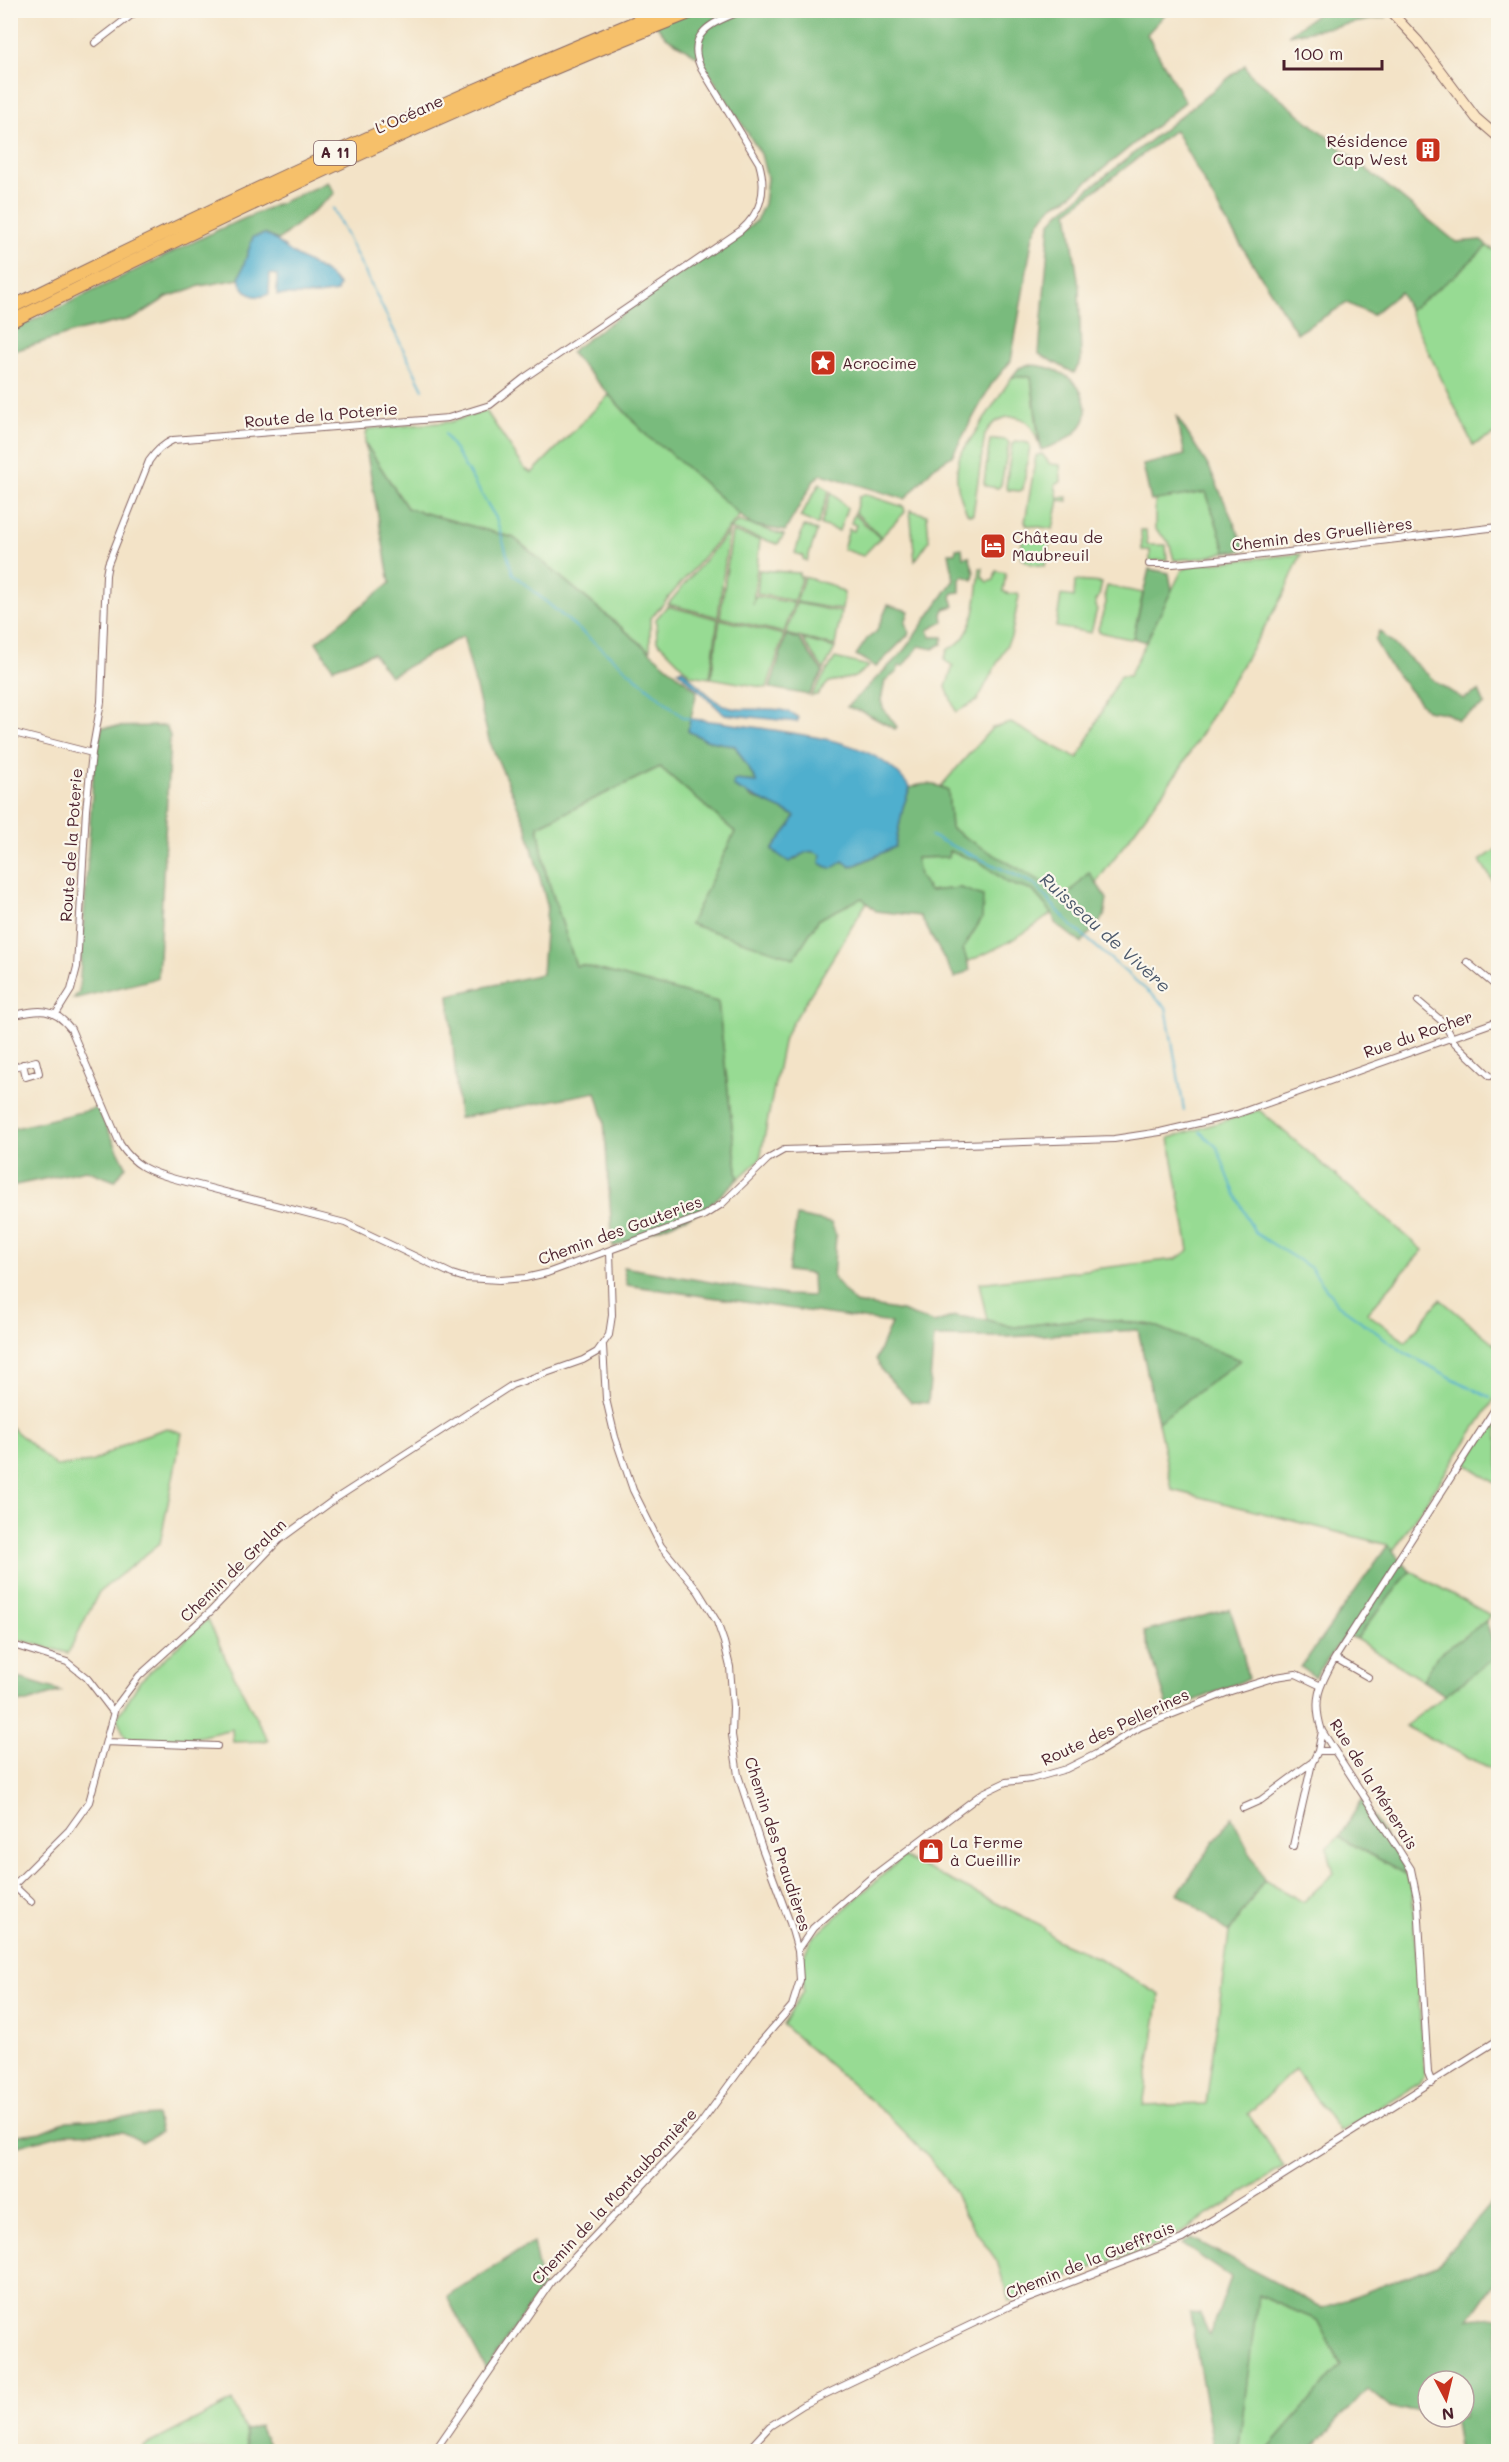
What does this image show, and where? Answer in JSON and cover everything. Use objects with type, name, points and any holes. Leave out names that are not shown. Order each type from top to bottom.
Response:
[{"type":"highway","name":"L’Océane","points":[[10,308],[343,149],[519,70],[665,10]]},
{"type":"highway","name":"L’Océane","points":[[10,322],[184,236],[377,147],[559,66],[697,10]]},
{"type":"main road","points":[[1389,10],[1418,41],[1476,118],[1498,137]]},
{"type":"street","points":[[95,43],[138,10]]},
{"type":"street","name":"Route de la Poterie","points":[[56,1014],[71,990],[77,967],[92,753],[101,702],[108,564],[149,461],[163,445],[173,440],[448,418],[479,410],[499,400],[524,378],[740,231],[749,223],[761,204],[762,174],[759,163],[700,66],[696,49],[700,36],[711,25],[744,10]]},
{"type":"street","name":"Chemin des Gruellières","points":[[1149,564],[1237,558],[1498,527]]},
{"type":"street","points":[[10,732],[92,753]]},
{"type":"street","points":[[1467,962],[1498,988]]},
{"type":"street","points":[[1418,1001],[1444,1023],[1455,1043],[1490,1076]]},
{"type":"street","points":[[11,1014],[37,1011],[56,1014]]},
{"type":"street","name":"Chemin des Gauteries","points":[[56,1014],[70,1029],[120,1144],[128,1157],[150,1172],[345,1223],[420,1260],[465,1278],[480,1280],[525,1278],[610,1252],[703,1216],[722,1204],[768,1159],[784,1150],[1114,1139],[1160,1132],[1237,1114],[1347,1074]]},
{"type":"street","name":"Rue du Rocher","points":[[1347,1074],[1498,1021]]},
{"type":"street","points":[[10,1068],[23,1065]]},
{"type":"street","points":[[603,1346],[609,1335],[612,1315],[610,1252]]},
{"type":"street","name":"Chemin de Gralan","points":[[12,1887],[81,1816],[89,1802],[113,1712],[139,1676],[211,1611],[279,1540],[335,1499],[512,1385],[584,1360],[603,1346]]},
{"type":"street","name":"Chemin des Praudières","points":[[603,1346],[606,1399],[615,1437],[633,1490],[661,1546],[698,1591],[717,1622],[724,1642],[730,1666],[733,1707],[732,1735],[738,1775],[798,1951]]},
{"type":"street","name":"Rue de la Ménerais","points":[[1432,2083],[1428,2073],[1418,1903],[1411,1869],[1322,1731],[1316,1714],[1319,1685],[1498,1404]]},
{"type":"street","points":[[10,1644],[67,1662],[87,1678],[113,1712]]},
{"type":"street","points":[[1335,1658],[1368,1677]]},
{"type":"street","name":"Route des Pellerines","points":[[798,1951],[813,1928],[873,1876],[983,1793],[999,1785],[1066,1769],[1140,1727],[1230,1691],[1276,1677],[1296,1674],[1319,1685]]},
{"type":"street","points":[[1293,1846],[1312,1763],[1318,1751],[1322,1731]]},
{"type":"street","points":[[106,1742],[217,1746]]},
{"type":"street","points":[[1318,1751],[1335,1751]]},
{"type":"street","points":[[1244,1808],[1262,1800],[1312,1763]]},
{"type":"street","points":[[12,1887],[31,1902]]},
{"type":"street","name":"Chemin de la Montaubonnière","points":[[434,2451],[551,2282],[699,2126],[758,2045],[792,2006],[800,1980],[798,1951]]},
{"type":"street","name":"Chemin de la Gueffrais","points":[[746,2451],[770,2426],[803,2405],[1012,2305],[1182,2239],[1498,2040]]},
{"type":"green space","points":[[645,11],[1168,11],[1147,34],[1185,102],[1066,199],[1050,209],[1042,218],[1033,235],[1011,361],[991,385],[952,456],[934,467],[905,499],[822,474],[815,479],[785,531],[751,525],[669,452],[649,438],[570,352],[658,288],[749,227],[756,221],[764,204],[767,178],[761,154],[700,58],[666,37]]},
{"type":"green space","points":[[1321,11],[1379,11],[1386,17],[1288,35]]},
{"type":"green space","points":[[1245,65],[1250,74],[1456,242],[1480,240],[1487,246],[1453,277],[1409,311],[1400,292],[1372,315],[1347,303],[1297,333],[1227,223],[1175,130],[1068,211],[1079,287],[1081,361],[1074,373],[1039,354],[1050,223],[1060,212]]},
{"type":"green space","points":[[328,182],[335,193],[278,240],[265,234],[253,237],[239,279],[200,286],[167,297],[135,318],[78,331],[11,352],[11,331],[218,230]]},
{"type":"green space","points":[[1487,246],[1498,252],[1498,433],[1473,445],[1409,311],[1453,277]]},
{"type":"green space","points":[[1027,365],[1046,367],[1063,374],[1077,387],[1086,407],[1083,424],[1073,435],[1041,450],[1031,377],[1012,377],[1019,368]]},
{"type":"green space","points":[[1012,377],[1031,377],[1039,444],[1031,426],[1015,417],[1003,418],[988,429],[985,434],[973,514],[970,515],[967,513],[957,485],[960,455]]},
{"type":"green space","points":[[609,395],[649,438],[669,452],[740,515],[650,619],[650,651],[514,538],[407,508],[365,443],[367,429],[450,422],[486,411],[525,469],[532,473]]},
{"type":"green space","points":[[1176,415],[1210,469],[1246,550],[1226,552],[1206,492],[1151,501],[1143,465],[1185,455]]},
{"type":"green space","points":[[990,440],[1006,440],[1009,443],[1001,485],[998,488],[986,486],[984,483]]},
{"type":"green space","points":[[1016,441],[1028,443],[1030,446],[1023,489],[1020,491],[1008,490],[1006,486],[1012,444]]},
{"type":"green space","points":[[365,443],[407,508],[514,538],[697,691],[688,731],[706,740],[735,746],[757,782],[734,780],[752,798],[769,803],[795,816],[772,850],[795,860],[804,851],[816,852],[852,867],[895,847],[903,807],[910,788],[919,785],[934,785],[948,791],[951,828],[1066,897],[1089,872],[1107,899],[1104,917],[1081,943],[1055,923],[1052,913],[1033,891],[1008,883],[980,862],[949,851],[948,857],[916,858],[919,876],[929,891],[961,888],[983,896],[982,918],[963,949],[970,970],[955,978],[920,916],[876,911],[862,898],[819,919],[794,958],[690,924],[735,832],[660,767],[538,826],[546,874],[576,966],[582,965],[718,1002],[738,1179],[703,1211],[613,1247],[604,1120],[596,1092],[459,1118],[449,995],[542,974],[547,905],[526,825],[489,740],[463,636],[390,676],[373,653],[333,668],[316,642],[390,583]]},
{"type":"green space","points":[[1042,454],[1050,464],[1060,465],[1061,482],[1055,484],[1058,498],[1067,497],[1068,501],[1059,500],[1053,529],[1027,525],[1025,522],[1036,456]]},
{"type":"green space","points":[[820,483],[829,491],[818,525],[800,517]]},
{"type":"green space","points":[[831,492],[847,508],[839,531],[821,525]]},
{"type":"green space","points":[[1206,492],[1226,552],[1202,558],[1174,560],[1169,542],[1155,529],[1155,500]]},
{"type":"green space","points":[[864,494],[904,507],[905,512],[881,537],[855,512],[859,497]]},
{"type":"green space","points":[[910,510],[927,515],[929,541],[915,561]]},
{"type":"green space","points":[[854,514],[880,538],[863,556],[843,549],[849,529],[854,531],[856,525],[851,523]]},
{"type":"green space","points":[[738,521],[784,535],[778,544],[730,529]]},
{"type":"green space","points":[[804,526],[817,531],[807,561],[803,559],[803,556],[795,553]]},
{"type":"green space","points":[[1141,530],[1146,530],[1147,545],[1166,545],[1167,560],[1150,561],[1150,550],[1142,550]]},
{"type":"green space","points":[[729,531],[718,617],[668,604]]},
{"type":"green space","points":[[732,532],[760,540],[753,605],[755,596],[794,603],[784,633],[720,617]]},
{"type":"green space","points":[[1026,535],[1050,539],[1045,566],[1030,564],[1022,558],[1022,538]]},
{"type":"green space","points":[[962,548],[963,557],[969,556],[974,572],[973,580],[964,576],[960,579],[960,592],[953,593],[951,597],[954,606],[944,609],[943,622],[928,630],[931,637],[943,637],[942,644],[933,649],[919,646],[903,666],[899,666],[897,672],[885,681],[881,700],[883,708],[897,727],[895,729],[863,712],[847,707],[902,653],[954,580],[949,553],[955,553],[956,549]]},
{"type":"green space","points":[[1301,554],[1283,596],[1182,766],[1096,883],[1089,873],[1066,897],[951,828],[948,791],[941,786],[992,728],[1011,723],[1078,759],[1120,676],[1129,676],[1182,570],[1197,564]]},
{"type":"green space","points":[[980,568],[983,568],[982,577],[988,582],[994,580],[996,571],[1006,573],[1003,591],[1009,594],[1018,593],[1019,596],[1011,637],[977,701],[956,712],[946,687],[953,666],[944,660],[948,649],[958,644],[970,626],[974,614]]},
{"type":"green space","points":[[1149,569],[1169,573],[1172,590],[1146,642],[1133,638]]},
{"type":"green space","points":[[759,570],[799,573],[799,576],[802,576],[794,601],[757,594]]},
{"type":"green space","points":[[804,577],[831,585],[844,593],[842,610],[796,602]]},
{"type":"green space","points":[[1075,581],[1102,583],[1099,596],[1095,601],[1097,609],[1091,633],[1056,627],[1061,595],[1074,597]]},
{"type":"green space","points":[[1107,586],[1143,593],[1133,638],[1099,632],[1106,603]]},
{"type":"green space","points":[[796,603],[841,612],[835,646],[786,634]]},
{"type":"green space","points":[[888,605],[909,611],[905,623],[910,633],[876,667],[856,655],[867,639],[876,632]]},
{"type":"green space","points":[[667,606],[718,619],[710,678],[691,675],[657,641],[656,619]]},
{"type":"green space","points":[[720,619],[784,635],[767,688],[711,678]]},
{"type":"green space","points":[[1379,631],[1437,683],[1463,699],[1479,691],[1485,705],[1458,720],[1446,713],[1426,710],[1389,665],[1375,641]]},
{"type":"green space","points":[[786,635],[799,639],[823,672],[809,695],[770,688]]},
{"type":"green space","points":[[802,639],[835,648],[824,670]]},
{"type":"green space","points":[[835,658],[869,666],[855,677],[829,682],[817,695],[811,696]]},
{"type":"green space","points":[[166,726],[170,736],[158,978],[73,999],[79,992],[94,763],[102,727]]},
{"type":"green space","points":[[660,767],[735,832],[690,924],[794,957],[819,919],[862,897],[867,902],[784,1037],[760,1159],[738,1179],[718,1002],[582,965],[576,966],[546,873],[538,826]]},
{"type":"green space","points":[[1498,848],[1498,889],[1480,861]]},
{"type":"green space","points":[[949,851],[980,862],[1008,883],[1033,891],[1052,913],[1032,928],[967,962],[963,949],[982,918],[961,888],[929,891],[919,876],[916,858],[948,857]]},
{"type":"green space","points":[[97,1108],[126,1166],[115,1181],[86,1170],[11,1186],[11,1129]]},
{"type":"green space","points":[[1259,1110],[1423,1250],[1367,1313],[1406,1342],[1440,1299],[1498,1347],[1498,1394],[1393,1551],[1388,1545],[1172,1490],[1158,1422],[1239,1361],[1153,1325],[1089,1318],[1014,1327],[987,1320],[979,1283],[1176,1259],[1189,1250],[1169,1138]]},
{"type":"green space","points":[[797,1216],[831,1223],[836,1235],[833,1278],[855,1303],[902,1311],[934,1323],[955,1316],[987,1320],[1014,1327],[1089,1318],[1153,1325],[1240,1360],[1158,1422],[1138,1330],[1007,1337],[934,1337],[928,1403],[911,1402],[883,1372],[876,1359],[891,1323],[627,1285],[623,1267],[785,1295],[813,1296],[812,1274],[788,1271]]},
{"type":"green space","points":[[1498,1416],[1498,1485],[1466,1464]]},
{"type":"green space","points":[[11,1427],[56,1466],[92,1462],[134,1439],[167,1428],[182,1433],[160,1543],[99,1592],[68,1653],[12,1638]]},
{"type":"green space","points":[[1388,1545],[1410,1571],[1356,1639],[1346,1634],[1315,1677],[1301,1667]]},
{"type":"green space","points":[[1410,1571],[1490,1615],[1486,1621],[1437,1656],[1423,1681],[1356,1639]]},
{"type":"green space","points":[[1230,1609],[1242,1647],[1248,1679],[1169,1711],[1144,1632]]},
{"type":"green space","points":[[208,1619],[228,1664],[268,1741],[233,1742],[232,1729],[194,1738],[126,1739],[117,1718],[140,1681]]},
{"type":"green space","points":[[1486,1621],[1497,1656],[1445,1695],[1423,1681],[1437,1656]]},
{"type":"green space","points":[[1498,1657],[1498,1772],[1405,1726]]},
{"type":"green space","points":[[19,1678],[61,1691],[27,1702],[11,1703],[11,1683]]},
{"type":"green space","points":[[1362,1800],[1405,1868],[1406,1874],[1339,1837]]},
{"type":"green space","points":[[1232,1817],[1264,1880],[1229,1933],[1178,1893]]},
{"type":"green space","points":[[1339,1837],[1406,1874],[1412,1891],[1424,2076],[1420,2083],[1340,2132],[1295,2069],[1248,2114],[1284,2167],[1167,2241],[1074,2274],[1009,2301],[997,2261],[964,2214],[954,2191],[930,2159],[883,2111],[783,2025],[803,1991],[803,1957],[812,1938],[903,1857],[1041,1925],[1056,1940],[1098,1958],[1160,1995],[1143,2106],[1206,2104],[1229,1933],[1264,1880],[1303,1902],[1334,1873],[1327,1848]]},
{"type":"green space","points":[[156,2115],[160,2132],[142,2142],[123,2132],[66,2133],[11,2148],[11,2136],[40,2132],[67,2121]]},
{"type":"green space","points":[[1498,2195],[1498,2251],[1494,2256],[1495,2282],[1469,2319],[1498,2317],[1498,2451],[1459,2451],[1455,2429],[1476,2429],[1476,2369],[1416,2369],[1416,2411],[1389,2407],[1367,2389],[1310,2451],[1266,2451],[1341,2365],[1317,2320],[1258,2295],[1239,2445],[1226,2451],[1214,2451],[1190,2313],[1200,2314],[1210,2336],[1231,2277],[1182,2244],[1192,2238],[1323,2308],[1437,2265]]},
{"type":"green space","points":[[533,2242],[542,2287],[486,2369],[447,2297]]},
{"type":"green space","points":[[1257,2295],[1317,2320],[1341,2366],[1266,2451],[1226,2452],[1239,2445]]},
{"type":"green space","points":[[233,2401],[245,2431],[248,2451],[143,2451],[143,2447]]},
{"type":"green space","points":[[259,2426],[271,2451],[248,2451],[245,2431]]},
{"type":"water","points":[[265,234],[334,279],[339,285],[337,292],[317,295],[277,295],[277,275],[270,274],[269,294],[259,297],[247,292],[239,279],[253,237]]},
{"type":"water","points":[[682,669],[716,701],[730,708],[781,710],[799,718],[797,722],[724,714],[678,671]]},
{"type":"water","points":[[690,719],[830,740],[849,745],[883,761],[910,788],[903,807],[895,847],[851,867],[843,861],[831,869],[820,863],[821,855],[812,852],[804,853],[789,862],[772,850],[795,816],[733,786],[734,780],[757,782],[735,746],[706,740],[688,731]]},
{"type":"waterway","points":[[333,208],[423,389]]},
{"type":"waterway","points":[[445,434],[496,518],[513,574],[683,717],[691,719]]},
{"type":"waterway","name":"Ruisseau de Vivère","points":[[931,836],[1034,884],[1070,924],[1166,1007],[1184,1110]]},
{"type":"waterway","name":"Ruisseau de Vivère","points":[[1200,1132],[1217,1147],[1233,1189],[1255,1233],[1311,1268],[1337,1304],[1405,1353],[1490,1398]]},
{"type":"place","name":"Résidence Cap West","points":[[1428,150]]},
{"type":"place","name":"Acrocime","points":[[823,363]]},
{"type":"place","name":"Château de Maubreuil","points":[[993,546]]},
{"type":"place","name":"La Ferme à Cueillir","points":[[931,1851]]}]
